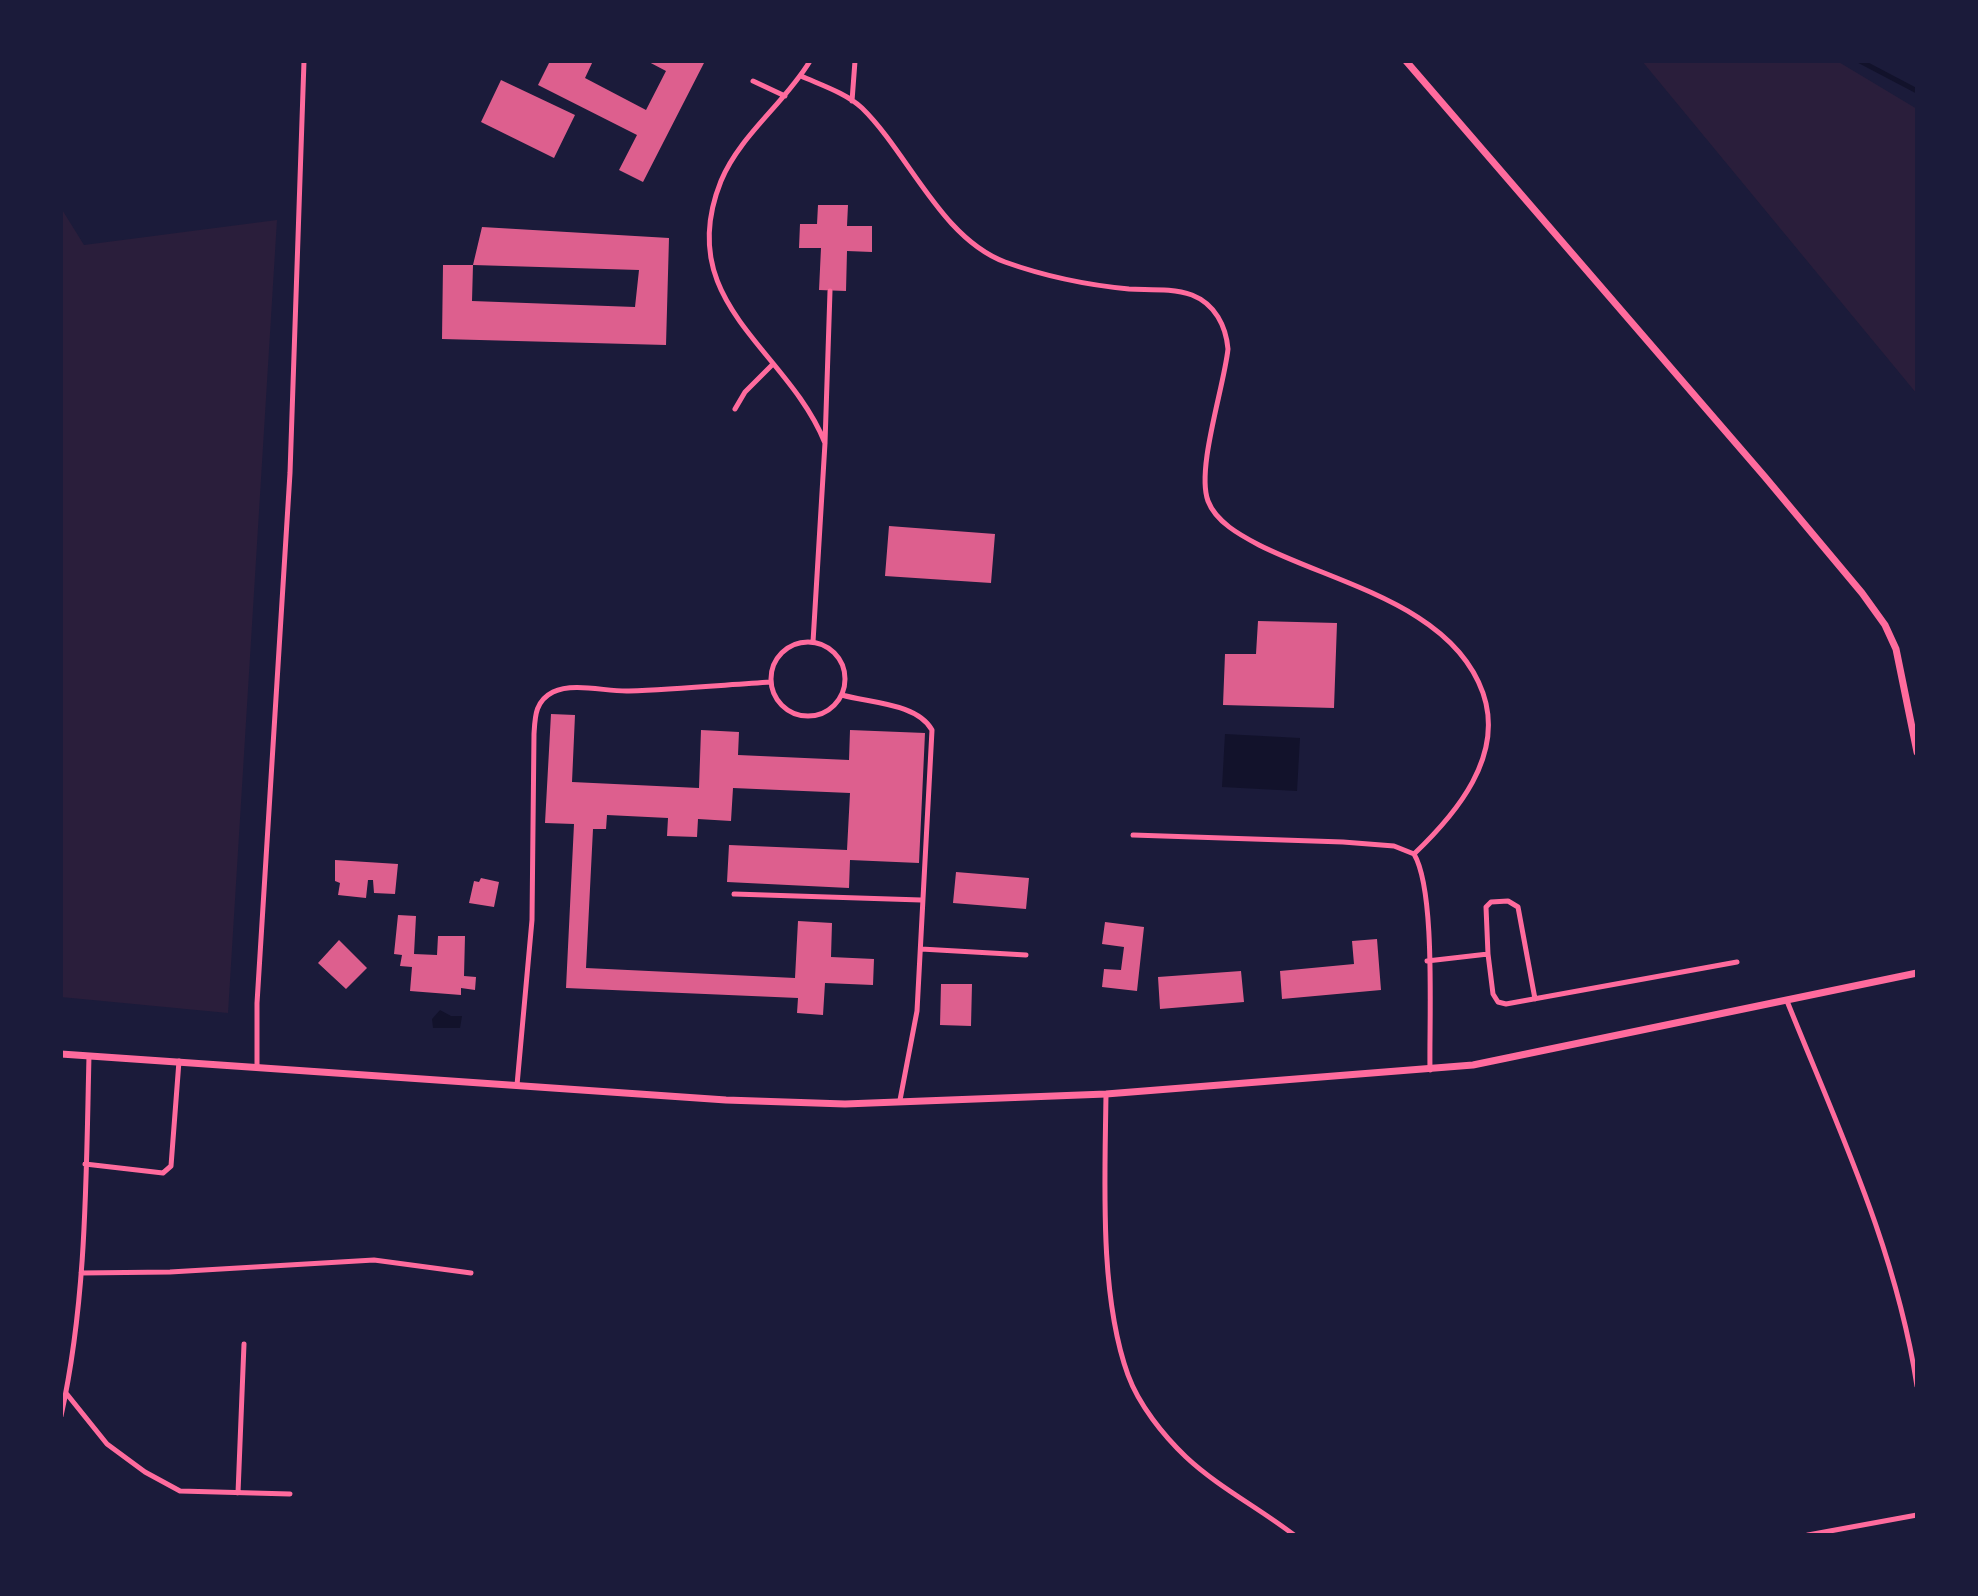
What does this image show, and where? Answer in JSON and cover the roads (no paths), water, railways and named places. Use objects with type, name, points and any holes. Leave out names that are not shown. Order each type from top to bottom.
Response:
[{"type":"street","points":[[1406,61],[1748,456],[1862,593],[1885,625],[1896,649],[1917,752]]},
{"type":"street","points":[[61,1054],[726,1100],[845,1104],[1105,1094],[1473,1065],[1917,973]]},
{"type":"lane","points":[[257,1066],[257,1003],[289,473],[303,61]]},
{"type":"lane","points":[[810,61],[785,96],[760,123],[722,180],[712,219],[711,257],[717,282],[728,307],[807,403],[825,443]]},
{"type":"lane","points":[[852,101],[855,61]]},
{"type":"lane","points":[[801,76],[852,101],[877,125],[955,226],[984,252],[1035,272],[1093,284],[1193,295],[1209,306],[1218,317],[1227,334],[1228,349],[1222,393],[1205,466],[1208,500],[1219,518],[1240,535],[1279,555],[1393,603],[1450,640],[1476,674],[1487,704],[1489,728],[1483,757],[1472,784],[1456,809],[1413,854]]},
{"type":"lane","points":[[753,81],[785,96]]},
{"type":"lane","points":[[813,642],[825,443],[830,291]]},
{"type":"lane","points":[[735,409],[745,392],[773,364]]},
{"type":"lane","points":[[813,642],[834,651],[845,672],[842,695],[825,712],[801,716],[780,704],[771,682],[772,669],[788,648],[813,642]]},
{"type":"lane","points":[[517,1085],[532,920],[534,734],[536,712],[541,702],[554,692],[570,689],[626,691],[771,682]]},
{"type":"lane","points":[[842,695],[893,706],[928,723],[932,730],[934,745],[921,900],[917,1011],[900,1100]]},
{"type":"lane","points":[[1133,835],[1343,842],[1394,846],[1413,854],[1424,878],[1430,1070]]},
{"type":"lane","points":[[734,894],[921,900]]},
{"type":"lane","points":[[1535,999],[1518,908],[1508,901],[1491,902],[1486,907],[1488,954],[1493,995],[1497,1002],[1506,1004],[1535,999],[1737,962]]},
{"type":"lane","points":[[921,948],[1026,955]]},
{"type":"lane","points":[[1427,961],[1488,954]]},
{"type":"lane","points":[[1787,1001],[1873,1211],[1897,1285],[1917,1386]]},
{"type":"lane","points":[[61,1416],[81,1273],[89,1056]]},
{"type":"lane","points":[[85,1164],[163,1173],[167,1171],[171,1166],[179,1061]]},
{"type":"lane","points":[[1105,1094],[1105,1188],[1110,1277],[1117,1340],[1129,1378],[1161,1430],[1186,1457],[1294,1535]]},
{"type":"lane","points":[[81,1273],[170,1272],[374,1261],[471,1273]]},
{"type":"lane","points":[[238,1493],[244,1344]]},
{"type":"lane","points":[[66,1393],[107,1444],[145,1472],[180,1491],[290,1494]]},
{"type":"lane","points":[[1808,1535],[1917,1515]]},
{"type":"waterway","points":[[1860,61],[1917,91]]}]
